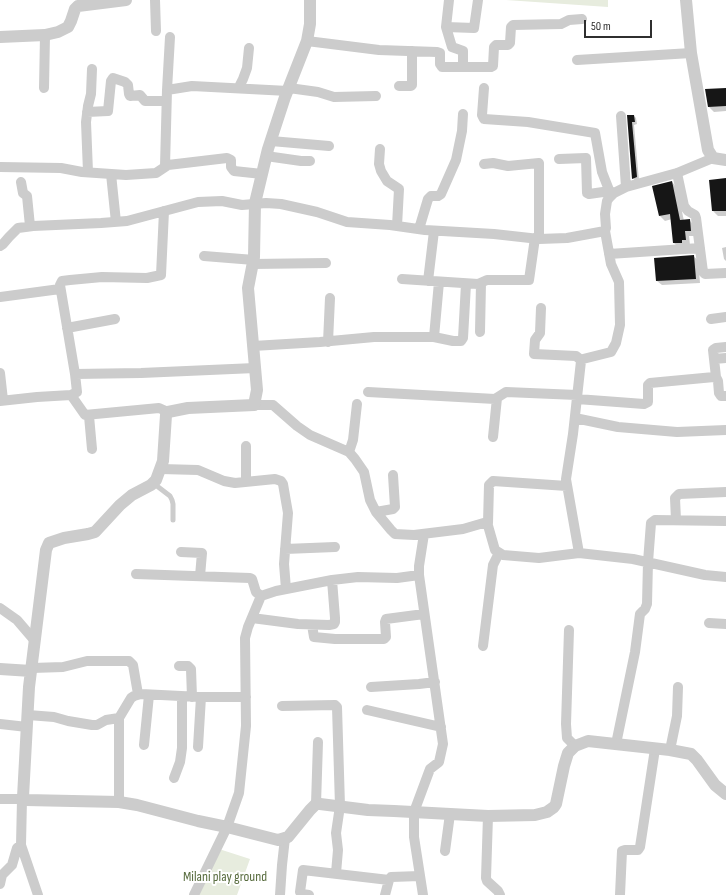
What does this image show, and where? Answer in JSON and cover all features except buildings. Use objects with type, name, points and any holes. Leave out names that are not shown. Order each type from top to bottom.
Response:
[{"type":"street","points":[[0,38],[45,35],[58,32],[68,27],[71,21],[74,4],[80,6],[126,0]]},
{"type":"street","points":[[155,0],[156,31]]},
{"type":"street","points":[[254,405],[256,390],[255,368],[248,288],[253,262],[255,203],[266,156],[288,89],[306,41],[310,24],[310,0]]},
{"type":"street","points":[[449,0],[446,27],[452,47],[463,50],[463,67]]},
{"type":"street","points":[[446,27],[474,28],[478,0]]},
{"type":"street","points":[[686,0],[691,54],[708,150],[713,158]]},
{"type":"street","points":[[306,41],[360,49],[437,52],[440,53],[440,64],[442,67],[492,67],[494,47],[496,45],[508,45],[510,43],[511,27],[513,24],[561,24],[569,20],[582,19]]},
{"type":"street","points":[[44,88],[45,35]]},
{"type":"street","points":[[166,166],[166,101],[170,37]]},
{"type":"street","points":[[239,87],[247,68],[249,48]]},
{"type":"street","points":[[399,86],[412,85],[412,51]]},
{"type":"street","points":[[577,60],[691,54]]},
{"type":"street","points":[[88,172],[86,122],[91,94],[92,69]]},
{"type":"street","points":[[87,112],[108,111],[111,81],[113,78],[125,82],[128,85],[130,96],[140,95],[145,101],[166,101]]},
{"type":"street","points":[[167,90],[192,86],[239,87],[318,92],[334,97],[376,96]]},
{"type":"street","points":[[484,88],[482,115],[484,119],[528,122],[595,133],[602,172],[610,193],[606,208],[605,231],[611,264],[619,282],[620,325],[616,343],[610,352],[581,360]]},
{"type":"street","points":[[419,229],[428,198],[441,194],[456,160],[462,131],[463,114]]},
{"type":"street","points":[[620,116],[626,187]]},
{"type":"street","points":[[271,141],[329,146]]},
{"type":"street","points":[[380,149],[379,164],[381,171],[387,181],[399,189],[397,226]]},
{"type":"street","points":[[266,156],[310,161]]},
{"type":"street","points":[[0,167],[61,168],[111,174],[156,173],[166,166],[227,158],[230,160],[231,167],[234,171],[262,174]]},
{"type":"street","points":[[559,159],[586,158],[587,193],[589,194],[610,193],[677,173],[713,158],[726,160]]},
{"type":"street","points":[[402,279],[466,284],[481,283],[487,280],[529,280],[537,239],[539,164],[508,166],[493,163],[484,164]]},
{"type":"street","points":[[677,173],[684,206],[688,211],[695,215],[696,218],[704,273],[726,273]]},
{"type":"street","points":[[111,174],[116,222]]},
{"type":"street","points":[[21,182],[23,193],[27,196],[30,226]]},
{"type":"street","points":[[0,246],[18,228],[30,226],[116,222],[149,216],[198,202],[222,201],[242,205],[274,203],[312,210],[347,222],[434,231],[494,234],[537,239],[567,238],[605,231]]},
{"type":"street","points":[[0,373],[2,400],[71,395],[77,392],[60,285],[62,281],[102,276],[147,278],[161,275],[164,211]]},
{"type":"street","points":[[428,281],[434,231]]},
{"type":"street","points":[[609,254],[700,248]]},
{"type":"street","points":[[204,256],[253,262],[326,263]]},
{"type":"street","points":[[434,336],[439,282]]},
{"type":"street","points":[[480,332],[481,283]]},
{"type":"street","points":[[253,346],[328,342],[374,337],[421,338],[434,336],[453,341],[462,340],[466,284]]},
{"type":"street","points":[[0,297],[60,289]]},
{"type":"street","points":[[328,342],[330,298]]},
{"type":"street","points":[[542,308],[540,333],[535,340],[534,354],[576,356],[581,360]]},
{"type":"street","points":[[711,319],[726,317]]},
{"type":"street","points":[[67,328],[115,319]]},
{"type":"street","points":[[726,347],[714,349],[719,393],[721,396],[726,396]]},
{"type":"street","points":[[714,359],[726,358]]},
{"type":"street","points":[[579,553],[566,479],[575,418],[581,360]]},
{"type":"street","points":[[75,374],[255,368]]},
{"type":"street","points":[[493,437],[497,398],[506,392],[644,404],[648,402],[648,385],[650,382],[716,377]]},
{"type":"street","points":[[368,392],[497,398]]},
{"type":"street","points":[[71,395],[82,413],[89,416],[159,408],[168,412],[188,408],[273,405],[297,426],[310,434],[349,452],[356,459],[364,472],[370,500],[376,512],[395,534],[424,534],[463,529],[488,523]]},
{"type":"street","points":[[349,452],[352,445],[357,404]]},
{"type":"street","points":[[38,895],[21,845],[22,794],[31,670],[46,550],[49,543],[64,538],[95,532],[120,505],[132,495],[156,480],[163,461],[166,415],[168,412]]},
{"type":"street","points":[[89,416],[92,449]]},
{"type":"street","points":[[575,418],[618,427],[677,432],[726,430]]},
{"type":"street","points":[[246,446],[246,481]]},
{"type":"street","points":[[160,469],[198,470],[235,483],[274,479],[282,482],[288,513],[284,564],[286,589]]},
{"type":"street","points":[[376,512],[393,509],[396,507],[393,475]]},
{"type":"street","points":[[567,486],[493,481],[489,485],[488,523],[495,550],[503,555],[539,558],[579,553],[633,559],[698,574],[726,578]]},
{"type":"street","points":[[676,520],[675,498],[679,494],[726,492]]},
{"type":"street","points":[[616,744],[635,652],[640,614],[645,609],[646,604],[651,523],[655,520],[726,521]]},
{"type":"street","points":[[424,534],[419,575],[443,747],[439,762],[430,769],[414,812],[414,837],[424,895]]},
{"type":"street","points":[[285,550],[335,546]]},
{"type":"street","points":[[181,552],[202,553],[200,576]]},
{"type":"street","points":[[483,646],[493,565],[499,552]]},
{"type":"street","points":[[136,574],[250,578],[256,592],[261,596]]},
{"type":"street","points":[[194,895],[227,827],[236,803],[240,784],[246,726],[244,645],[248,627],[261,596],[276,591],[332,580],[358,577],[397,578],[419,575]]},
{"type":"street","points":[[252,618],[281,623],[312,625],[335,624],[332,580]]},
{"type":"street","points":[[0,608],[17,620],[35,641]]},
{"type":"street","points":[[312,625],[314,637],[384,640],[386,637],[386,619],[424,614]]},
{"type":"street","points":[[709,623],[726,624]]},
{"type":"street","points":[[569,630],[566,724],[567,738],[576,746]]},
{"type":"street","points":[[0,669],[31,670],[63,667],[86,661],[128,661],[133,665],[138,694]]},
{"type":"street","points":[[179,666],[188,666],[191,669],[192,697],[198,747]]},
{"type":"street","points":[[371,687],[435,682]]},
{"type":"street","points":[[670,750],[677,716],[678,688]]},
{"type":"street","points":[[118,802],[120,718],[129,701],[134,696],[138,694],[192,697],[246,697]]},
{"type":"street","points":[[144,745],[149,695]]},
{"type":"street","points":[[174,778],[181,753],[192,697]]},
{"type":"street","points":[[282,706],[336,706],[340,806],[336,833],[338,850],[336,873]]},
{"type":"street","points":[[367,710],[441,727]]},
{"type":"street","points":[[0,724],[54,717],[68,721],[97,725],[106,720],[120,718]]},
{"type":"street","points":[[316,804],[368,810],[488,816],[530,816],[543,814],[552,810],[556,804],[568,753],[576,746],[588,741],[688,753],[693,756],[715,785],[726,794]]},
{"type":"street","points":[[280,895],[285,838],[316,804],[318,742]]},
{"type":"street","points":[[620,895],[622,851],[638,850],[640,847],[655,749]]},
{"type":"street","points":[[0,799],[118,802],[137,805],[276,840],[285,838]]},
{"type":"street","points":[[445,851],[450,814]]},
{"type":"street","points":[[488,816],[486,879],[500,895]]},
{"type":"street","points":[[0,884],[2,875],[12,865],[17,848],[21,845]]},
{"type":"street","points":[[309,895],[302,894],[300,892],[303,870],[389,880],[394,877],[420,876]]},
{"type":"street","points":[[385,895],[389,880]]},
{"type":"lane","points":[[153,483],[172,500],[173,520]]},
{"type":"green space","points":[[506,0],[608,0],[608,7]]},
{"type":"green space","name":"Milani play ground","points":[[219,849],[250,859],[237,895],[197,895]]}]
